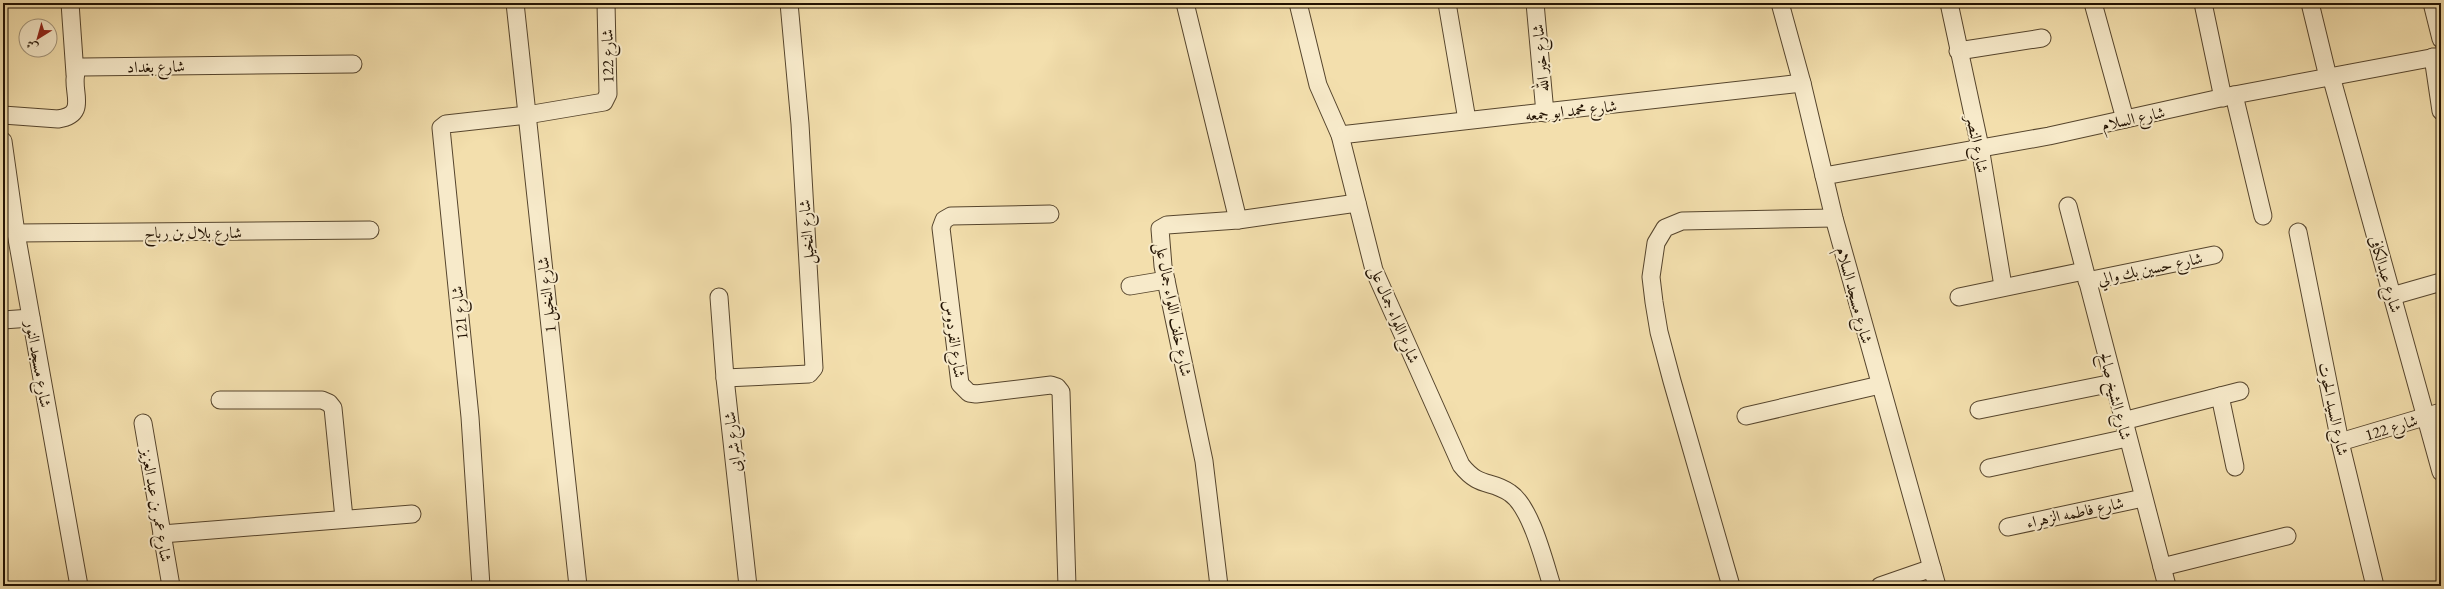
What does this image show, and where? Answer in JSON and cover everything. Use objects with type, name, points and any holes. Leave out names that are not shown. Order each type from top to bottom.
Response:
[{"type":"street","points":[[3,116],[58,119],[67,118],[74,113],[77,105],[70,3]]},
{"type":"street","name":"شارع النخيل 1","points":[[515,3],[578,586]]},
{"type":"street","name":"شارع 122","points":[[526,115],[599,104],[606,99],[606,3]]},
{"type":"street","name":"شارع النخيل","points":[[725,378],[810,374],[814,368],[800,124],[789,3]]},
{"type":"street","points":[[1185,3],[1238,220]]},
{"type":"street","name":"شارع اللواء جمال على","points":[[1298,3],[1318,85],[1340,135],[1374,270],[1461,465],[1469,476],[1480,483],[1505,490],[1521,503],[1552,586]]},
{"type":"street","points":[[1447,3],[1467,120]]},
{"type":"street","name":"شارع خير الله","points":[[1535,3],[1545,113]]},
{"type":"street","name":"شارع مسجد السلام","points":[[1780,3],[1802,83],[1834,218],[1937,586]]},
{"type":"street","name":"شارع النصر","points":[[1949,3],[1958,51],[1980,147],[2003,286]]},
{"type":"street","points":[[2093,3],[2125,119]]},
{"type":"street","points":[[2202,3],[2263,216]]},
{"type":"street","name":"شارع عبدالكافى","points":[[2310,3],[2392,296],[2433,414],[2441,472]]},
{"type":"street","points":[[2432,3],[2441,39]]},
{"type":"street","points":[[1958,51],[2042,38]]},
{"type":"street","points":[[2437,57],[2441,111]]},
{"type":"street","name":"شارع السلام","points":[[1824,176],[1980,147],[2049,136],[2228,97],[2437,57]]},
{"type":"street","name":"شارع بغداد","points":[[75,74],[78,68],[83,67],[353,64]]},
{"type":"street","name":"شارع محمد ابو جمعه","points":[[1340,135],[1802,83]]},
{"type":"street","name":"شارع 121","points":[[480,586],[470,417],[440,133],[441,128],[446,124],[526,115]]},
{"type":"street","name":"شارع مسجد النور","points":[[3,141],[16,233],[79,586]]},
{"type":"street","name":"شارع خلف اللواء جمال على","points":[[1219,586],[1204,461],[1166,280],[1160,234],[1162,227],[1238,220],[1357,203]]},
{"type":"street","name":"شارع الشيخ صالح","points":[[2068,206],[2127,438],[2167,586]]},
{"type":"street","name":"شارع الفردوس","points":[[1050,214],[951,216],[944,220],[941,228],[960,384],[969,393],[976,394],[1051,385],[1057,387],[1061,392],[1067,586]]},
{"type":"street","points":[[1731,586],[1659,332],[1651,278],[1656,243],[1665,228],[1682,221],[1834,218]]},
{"type":"street","name":"شارع بلال بن رباح","points":[[16,233],[370,230]]},
{"type":"street","name":"شارع السيد الحوت","points":[[2298,232],[2340,442],[2375,586]]},
{"type":"street","name":"شارع حسين بك والي","points":[[1959,297],[2003,286],[2086,276],[2214,255]]},
{"type":"street","points":[[1130,286],[1166,280]]},
{"type":"street","points":[[2392,296],[2441,282]]},
{"type":"street","name":"شارع شرابى","points":[[719,297],[725,378],[748,586]]},
{"type":"street","points":[[3,320],[31,318]]},
{"type":"street","points":[[1979,410],[2113,383]]},
{"type":"street","points":[[1746,416],[1880,385]]},
{"type":"street","points":[[2123,421],[2240,391]]},
{"type":"street","points":[[2220,396],[2235,467]]},
{"type":"street","points":[[220,400],[322,400],[330,403],[333,408],[344,518]]},
{"type":"street","name":"شارع 122","points":[[2340,442],[2433,414]]},
{"type":"street","name":"شارع عمر بن عبد العزيز","points":[[143,424],[171,586]]},
{"type":"street","points":[[1989,468],[2127,438]]},
{"type":"street","name":"شارع فاطمه الزهراء","points":[[2008,527],[2143,498]]},
{"type":"street","points":[[162,534],[344,518],[412,514]]},
{"type":"street","points":[[2162,567],[2287,536]]},
{"type":"street","points":[[1880,586],[1932,568]]}]
